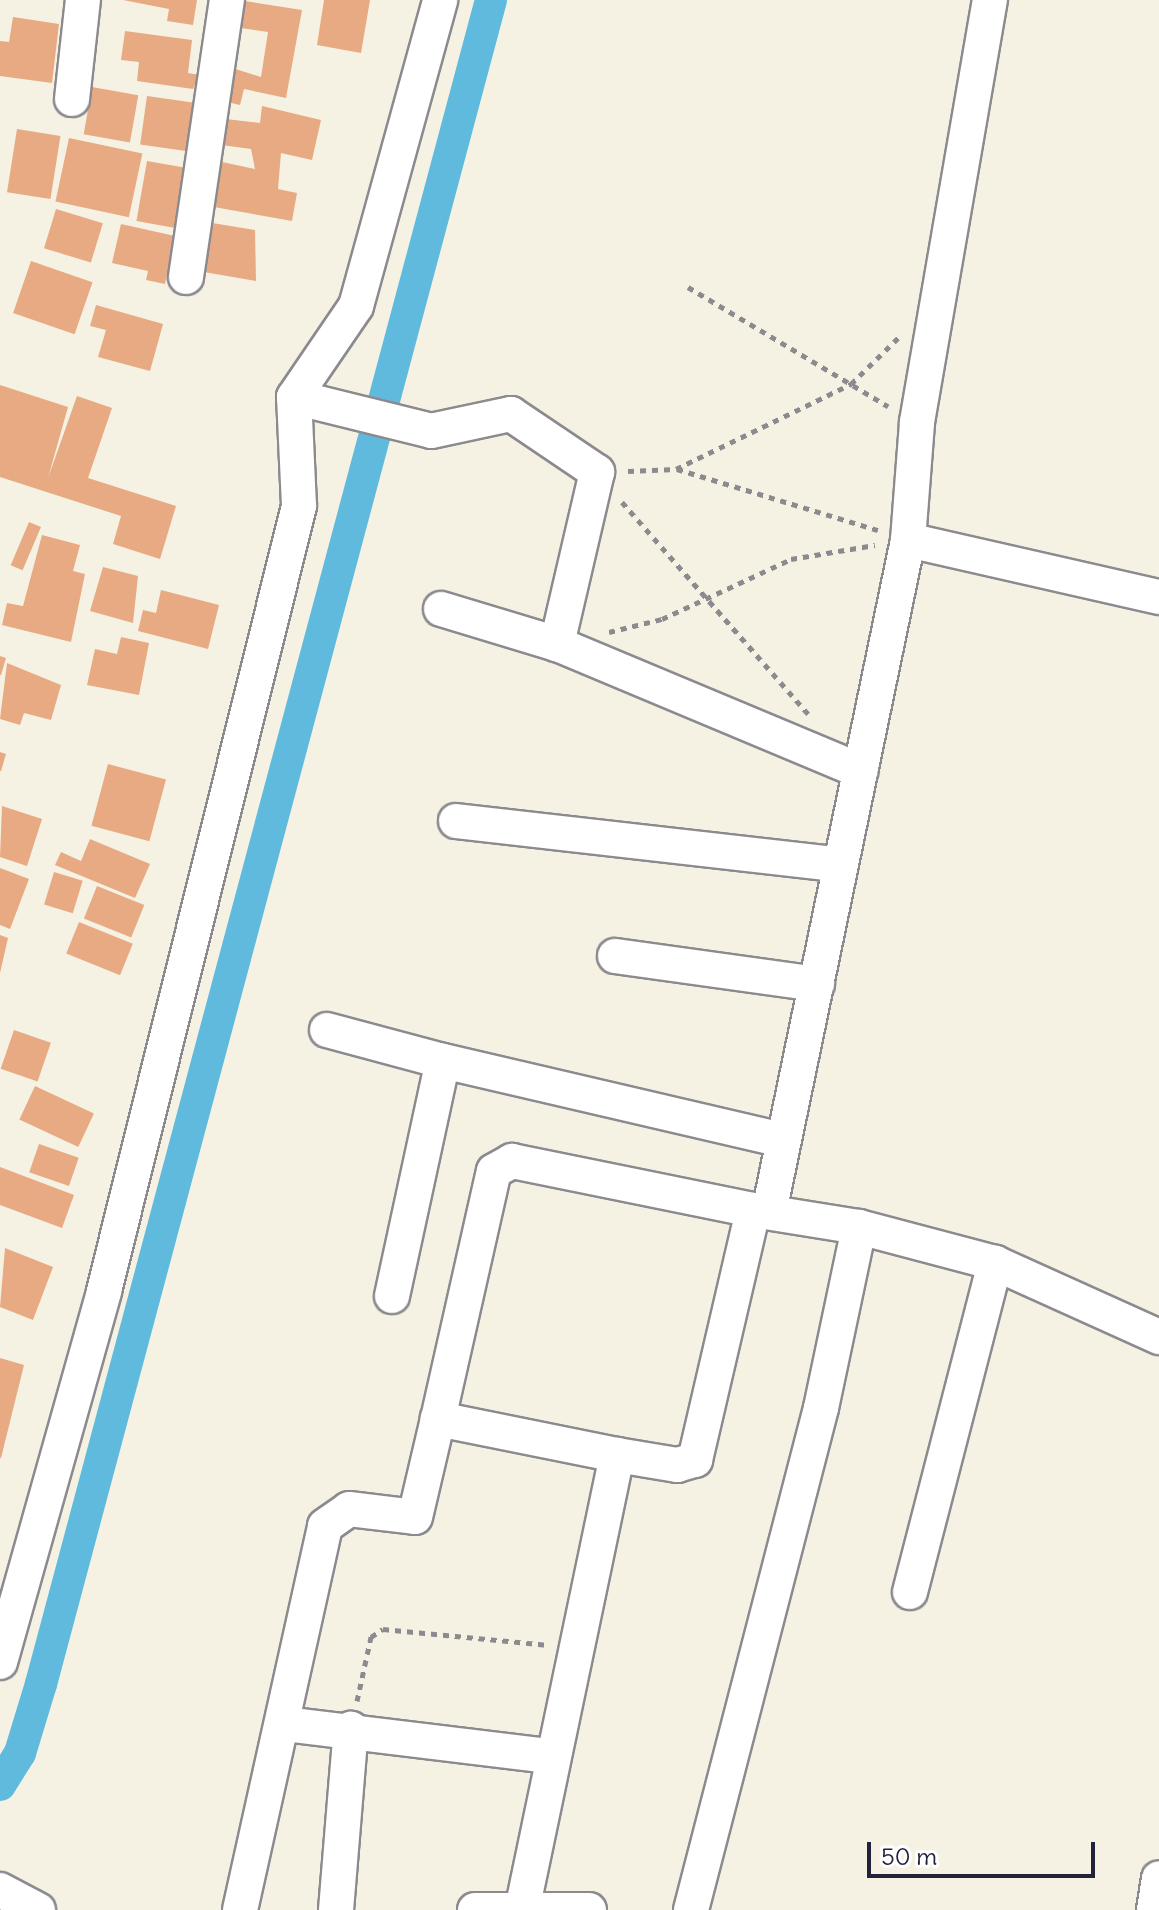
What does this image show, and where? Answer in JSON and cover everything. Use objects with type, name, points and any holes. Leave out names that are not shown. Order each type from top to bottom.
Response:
[{"type":"street","points":[[72,99],[83,0]]},
{"type":"street","points":[[186,277],[227,0]]},
{"type":"street","points":[[0,1662],[104,1291],[299,506],[298,398],[356,306],[440,0]]},
{"type":"street","points":[[438,1419],[677,1465],[695,1460],[783,1140],[908,540],[917,422],[990,0]]},
{"type":"street","points":[[298,398],[431,431],[511,414],[597,472],[557,644]]},
{"type":"street","points":[[908,540],[1159,597]]},
{"type":"street","points":[[441,609],[557,644],[861,771]]},
{"type":"street","points":[[456,821],[840,865]]},
{"type":"street","points":[[615,956],[817,984]]},
{"type":"street","points":[[327,1030],[443,1061],[783,1140]]},
{"type":"street","points":[[392,1296],[443,1061]]},
{"type":"street","points":[[240,1910],[284,1724],[325,1526],[349,1509],[415,1517],[499,1164],[859,1227],[995,1263],[1159,1337]]},
{"type":"street","points":[[691,1910],[821,1408],[859,1227]]},
{"type":"street","points":[[910,1592],[995,1263]]},
{"type":"street","points":[[522,1909],[549,1756],[617,1455]]},
{"type":"street","points":[[284,1724],[351,1729],[549,1756]]},
{"type":"street","points":[[336,1910],[351,1729]]},
{"type":"street","points":[[1154,1910],[1159,1878]]},
{"type":"street","points":[[0,1890],[38,1910]]},
{"type":"street","points":[[475,1910],[589,1910]]},
{"type":"path","points":[[688,287],[917,422]]},
{"type":"path","points":[[676,469],[851,384],[936,300]]},
{"type":"path","points":[[597,472],[676,469],[908,540]]},
{"type":"path","points":[[597,472],[702,598],[818,725]]},
{"type":"path","points":[[557,644],[662,619],[791,559],[908,540]]},
{"type":"path","points":[[351,1729],[371,1637],[383,1629],[572,1648]]},
{"type":"building","points":[[123,0],[197,0],[193,25],[167,21],[169,9]]},
{"type":"building","points":[[239,0],[302,10],[286,98],[244,89],[240,105],[219,100],[226,66],[261,77],[268,32],[234,27]]},
{"type":"building","points":[[324,0],[370,0],[361,53],[317,45]]},
{"type":"building","points":[[13,17],[59,24],[52,83],[0,76],[0,41],[9,42]]},
{"type":"building","points":[[125,31],[192,40],[188,73],[199,75],[193,89],[137,81],[139,62],[121,60]]},
{"type":"building","points":[[92,87],[138,95],[130,142],[84,134]]},
{"type":"building","points":[[147,96],[195,103],[188,151],[140,145]]},
{"type":"building","points":[[262,106],[321,120],[312,160],[281,153],[278,189],[297,193],[292,221],[214,207],[222,162],[255,169],[251,149],[214,144],[217,118],[260,123]]},
{"type":"building","points":[[17,129],[60,136],[50,199],[7,192]]},
{"type":"building","points":[[69,138],[142,154],[129,217],[55,202]]},
{"type":"building","points":[[147,161],[191,169],[181,229],[136,221]]},
{"type":"building","points":[[56,209],[103,223],[91,263],[44,248]]},
{"type":"building","points":[[206,222],[255,230],[256,281],[198,271]]},
{"type":"building","points":[[121,224],[175,236],[165,284],[146,280],[148,271],[112,263]]},
{"type":"building","points":[[31,261],[92,282],[75,334],[13,313]]},
{"type":"building","points":[[96,305],[163,324],[150,371],[98,357],[106,330],[90,326]]},
{"type":"building","points":[[0,385],[68,407],[48,478],[77,396],[112,408],[88,478],[176,506],[160,559],[113,544],[121,516],[0,477]]},
{"type":"building","points":[[29,522],[41,527],[23,570],[11,565]]},
{"type":"building","points":[[42,535],[80,545],[73,571],[85,574],[71,642],[2,625],[7,603],[23,606]]},
{"type":"building","points":[[103,567],[138,576],[133,623],[90,611]]},
{"type":"building","points":[[161,590],[219,605],[208,649],[138,631],[143,610],[156,613]]},
{"type":"building","points":[[121,637],[149,643],[139,695],[87,685],[95,649],[117,654]]},
{"type":"building","points":[[0,656],[6,658],[1,675],[0,675]]},
{"type":"building","points":[[7,663],[61,685],[51,720],[24,713],[20,725],[0,719]]},
{"type":"building","points":[[0,752],[6,754],[1,771],[0,771]]},
{"type":"building","points":[[108,764],[166,780],[149,841],[91,826]]},
{"type":"building","points":[[2,806],[42,819],[27,866],[0,857]]},
{"type":"building","points":[[90,839],[150,864],[135,898],[55,865],[61,852],[81,861]]},
{"type":"building","points":[[0,868],[29,879],[10,929],[0,925]]},
{"type":"building","points":[[54,872],[83,881],[73,913],[44,905]]},
{"type":"building","points":[[97,886],[144,905],[131,938],[84,918]]},
{"type":"building","points":[[79,922],[133,944],[120,975],[66,954]]},
{"type":"building","points":[[0,935],[8,938],[0,973]]},
{"type":"building","points":[[14,1030],[51,1043],[38,1081],[1,1069]]},
{"type":"building","points":[[35,1086],[94,1113],[78,1147],[19,1120]]},
{"type":"building","points":[[39,1144],[79,1158],[69,1186],[29,1172]]},
{"type":"building","points":[[0,1167],[74,1195],[62,1228],[0,1205]]},
{"type":"building","points":[[5,1248],[53,1267],[33,1320],[0,1307]]},
{"type":"building","points":[[0,1358],[24,1365],[1,1458],[0,1458]]},
{"type":"waterway","points":[[0,1785],[20,1753],[41,1684],[491,0]]}]
